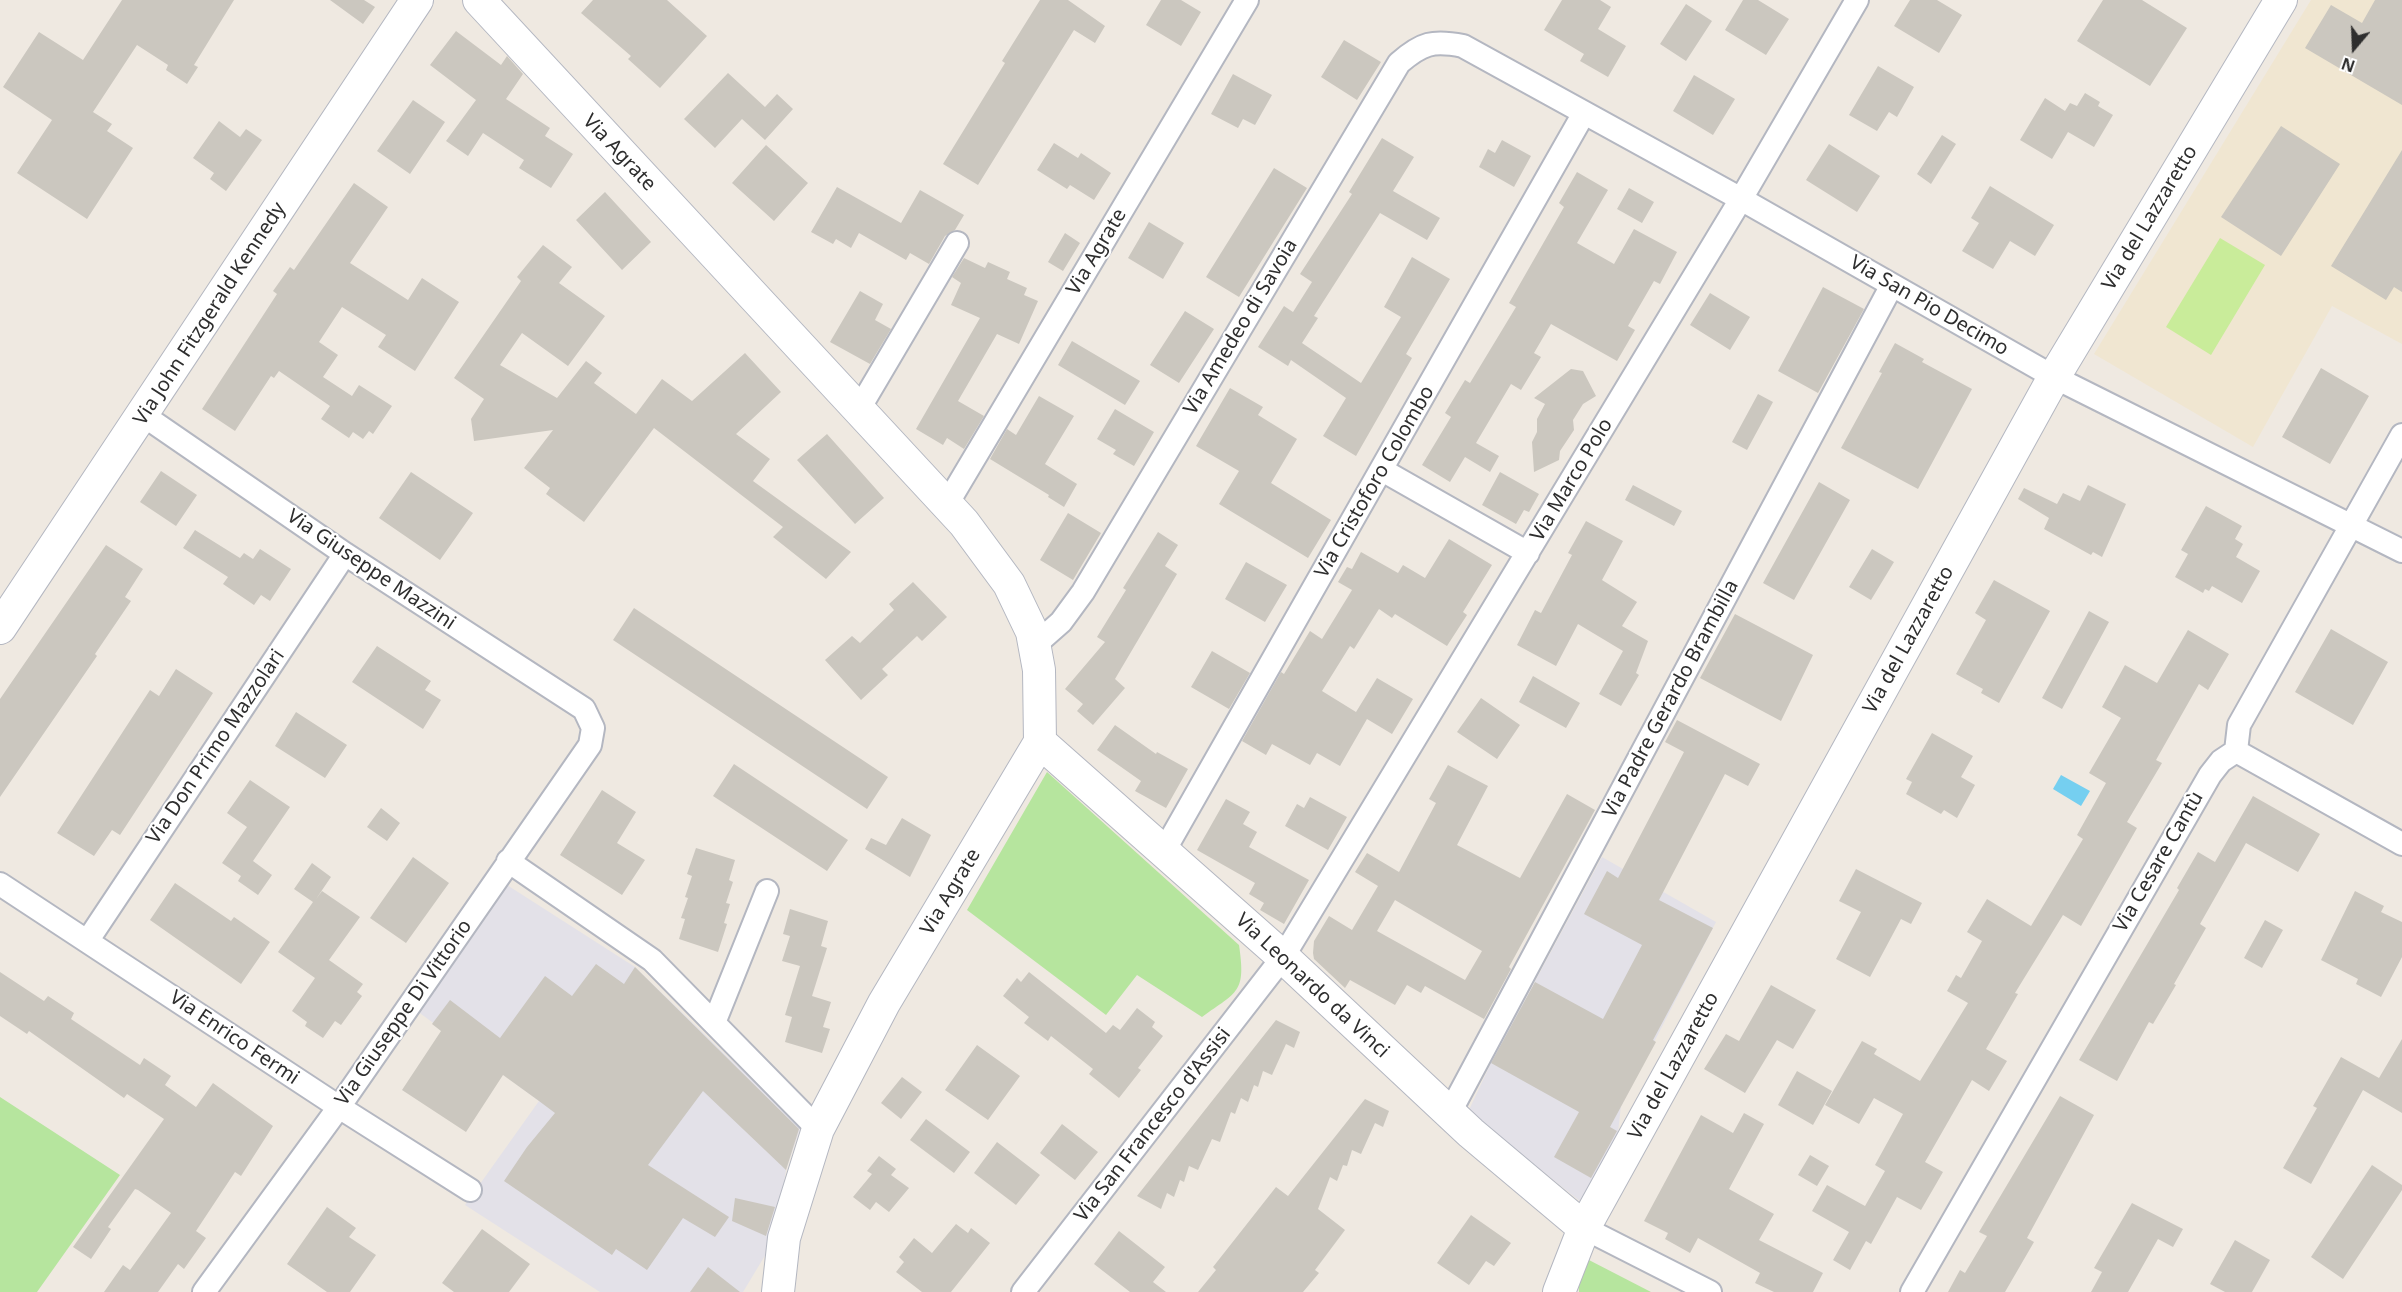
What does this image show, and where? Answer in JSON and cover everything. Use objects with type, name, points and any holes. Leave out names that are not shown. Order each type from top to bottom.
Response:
[{"type":"street","name":"Via John Fitzgerald Kennedy","points":[[0,628],[417,0]]},
{"type":"street","name":"Via Agrate","points":[[479,0],[947,504],[979,541],[1009,584],[1028,620],[1036,644],[1040,742],[884,1003],[818,1129],[784,1238],[776,1289]]},
{"type":"street","name":"Via Agrate","points":[[947,504],[1247,0]]},
{"type":"street","name":"Via Marco Polo","points":[[1283,957],[1741,199],[1857,0]]},
{"type":"street","name":"Via del Lazzaretto","points":[[1559,1292],[1584,1228],[2054,377],[2281,0]]},
{"type":"street","name":"Via Amedeo di Savoia","points":[[1036,644],[1061,622],[1083,592],[1399,63],[1416,49],[1439,41],[1463,46]]},
{"type":"street","name":"Via San Pio Decimo","points":[[1463,46],[1741,199],[2054,377],[2402,551]]},
{"type":"street","name":"Via Cristoforo Colombo","points":[[1164,851],[1584,112]]},
{"type":"street","points":[[859,409],[957,243]]},
{"type":"street","name":"Via Padre Gerardo Brambilla","points":[[1449,1114],[1892,285]]},
{"type":"street","name":"Via Giuseppe Mazzini","points":[[143,415],[345,554],[584,709],[593,728]]},
{"type":"street","points":[[2402,435],[2239,725],[2236,751],[2402,844]]},
{"type":"street","points":[[1382,470],[1528,553]]},
{"type":"street","name":"Via Don Primo Mazzolari","points":[[88,940],[345,554]]},
{"type":"street","name":"Via Giuseppe Di Vittorio","points":[[204,1292],[339,1107],[590,746],[593,728]]},
{"type":"street","name":"Via Leonardo da Vinci","points":[[1040,742],[1283,957],[1449,1114],[1560,1211],[1584,1228]]},
{"type":"street","name":"Via Cesare Cantù","points":[[1912,1292],[2210,775],[2221,761],[2236,751]]},
{"type":"street","points":[[508,861],[652,960],[818,1129]]},
{"type":"street","name":"Via Enrico Fermi","points":[[0,884],[339,1107],[470,1190]]},
{"type":"street","points":[[714,1023],[767,891]]},
{"type":"street","name":"Via San Francesco d'Assisi","points":[[1023,1292],[1283,957]]},
{"type":"street","points":[[1584,1228],[1710,1292]]},
{"type":"shaded area","points":[[2311,0],[2402,0],[2402,344],[2332,306],[2253,447],[2094,354]]},
{"type":"shaded area","points":[[1602,857],[1716,922],[1621,1106],[1618,1132],[1581,1202],[1468,1112],[1491,1063]]},
{"type":"shaded area","points":[[507,885],[635,967],[731,1060],[802,1123],[786,1170],[775,1239],[743,1292],[600,1292],[465,1205],[539,1101],[417,1011]]},
{"type":"green space","points":[[2220,238],[2265,265],[2211,355],[2166,327]]},
{"type":"green space","points":[[1047,772],[1239,945],[1240,982],[1237,989],[1224,1002],[1202,1017],[1137,975],[1106,1015],[967,910]]},
{"type":"green space","points":[[0,1097],[120,1175],[37,1292],[0,1292]]},
{"type":"green space","points":[[1587,1259],[1651,1292],[1579,1292],[1578,1278]]},
{"type":"water","points":[[2061,775],[2090,791],[2081,806],[2053,789]]},
{"type":"building","points":[[122,0],[234,0],[194,65],[198,67],[187,84],[166,70],[168,65],[137,45],[93,112],[112,124],[107,131],[133,148],[87,219],[17,173],[52,120],[3,87],[39,32],[83,60]]},
{"type":"building","points":[[330,0],[364,0],[375,7],[363,24]]},
{"type":"building","points":[[593,0],[667,0],[707,36],[660,88],[628,59],[631,56],[581,13]]},
{"type":"building","points":[[1040,0],[1068,0],[1105,26],[1095,43],[1074,30],[978,185],[943,164],[1005,63],[1002,61]]},
{"type":"building","points":[[1161,0],[1181,0],[1201,12],[1181,46],[1146,25]]},
{"type":"building","points":[[1562,0],[1600,0],[1611,7],[1598,29],[1626,46],[1608,77],[1580,61],[1584,54],[1544,30]]},
{"type":"building","points":[[1743,0],[1758,0],[1789,19],[1766,55],[1725,30]]},
{"type":"building","points":[[1910,0],[1937,0],[1962,15],[1939,53],[1894,26]]},
{"type":"building","points":[[2103,0],[2142,0],[2187,28],[2150,86],[2077,41]]},
{"type":"building","points":[[2375,0],[2402,0],[2402,105],[2305,48],[2331,5],[2362,23]]},
{"type":"building","points":[[1686,4],[1712,21],[1686,61],[1660,44]]},
{"type":"building","points":[[456,31],[501,65],[507,56],[523,74],[506,99],[550,128],[545,136],[573,154],[551,188],[519,168],[524,160],[483,133],[468,156],[446,141],[476,100],[430,65]]},
{"type":"building","points":[[1344,40],[1381,62],[1357,100],[1321,77]]},
{"type":"building","points":[[1878,66],[1914,87],[1897,117],[1889,112],[1877,131],[1849,115]]},
{"type":"building","points":[[728,73],[765,107],[777,94],[793,109],[765,140],[742,119],[715,148],[684,119]]},
{"type":"building","points":[[1233,74],[1272,95],[1255,125],[1243,119],[1238,128],[1211,114]]},
{"type":"building","points":[[1694,75],[1735,99],[1713,135],[1673,111]]},
{"type":"building","points":[[2085,93],[2100,102],[2098,106],[2113,115],[2094,147],[2068,132],[2052,159],[2020,140],[2045,98],[2065,111],[2070,103],[2077,106]]},
{"type":"building","points":[[413,100],[445,122],[410,174],[377,151]]},
{"type":"building","points":[[219,121],[240,137],[246,129],[262,140],[226,191],[210,179],[214,173],[193,158]]},
{"type":"building","points":[[2281,126],[2340,164],[2281,256],[2221,217]]},
{"type":"building","points":[[1942,135],[1956,144],[1931,184],[1917,174]]},
{"type":"building","points":[[1382,138],[1414,157],[1393,191],[1440,218],[1427,240],[1380,213],[1314,316],[1318,318],[1302,343],[1361,383],[1401,317],[1384,307],[1412,257],[1450,279],[1406,354],[1412,358],[1356,456],[1323,436],[1346,398],[1291,360],[1288,366],[1258,347],[1284,306],[1293,312],[1312,282],[1300,274],[1352,194],[1349,192]]},
{"type":"building","points":[[1502,140],[1531,156],[1514,187],[1479,167],[1488,149],[1495,153]]},
{"type":"building","points":[[1054,143],[1078,158],[1081,153],[1111,173],[1094,200],[1070,185],[1067,189],[1037,170]]},
{"type":"building","points":[[1829,144],[1880,176],[1857,212],[1806,180]]},
{"type":"building","points":[[766,145],[808,183],[774,221],[732,183]]},
{"type":"building","points":[[2402,150],[2402,292],[2394,287],[2386,300],[2331,266]]},
{"type":"building","points":[[1274,168],[1307,188],[1239,297],[1206,277]]},
{"type":"building","points":[[1577,172],[1608,190],[1577,243],[1614,264],[1634,229],[1677,252],[1660,284],[1654,281],[1628,326],[1635,330],[1617,361],[1551,324],[1534,353],[1541,357],[1521,390],[1511,384],[1476,443],[1499,456],[1490,472],[1465,457],[1450,482],[1422,465],[1451,417],[1445,413],[1465,380],[1470,383],[1516,307],[1509,303],[1564,207],[1559,203]]},
{"type":"building","points":[[354,183],[388,207],[350,263],[408,300],[422,278],[459,302],[415,371],[378,347],[386,335],[342,307],[319,342],[338,355],[323,377],[352,396],[359,385],[392,406],[373,434],[369,431],[363,439],[353,432],[349,438],[321,419],[330,406],[279,371],[274,378],[271,376],[235,431],[202,409],[277,294],[273,291],[290,267],[294,270]]},
{"type":"building","points":[[1990,186],[2054,225],[2035,256],[2010,241],[1993,269],[1962,251],[1979,223],[1971,218]]},
{"type":"building","points":[[837,187],[901,223],[920,190],[964,215],[955,230],[945,236],[929,264],[910,253],[906,260],[859,233],[851,248],[836,239],[833,244],[811,232]]},
{"type":"building","points":[[1629,188],[1654,202],[1642,223],[1617,209]]},
{"type":"building","points":[[605,192],[651,242],[622,270],[576,220]]},
{"type":"building","points":[[1149,222],[1184,243],[1163,279],[1128,258]]},
{"type":"building","points":[[1065,233],[1080,243],[1063,271],[1048,262]]},
{"type":"building","points":[[543,245],[572,267],[559,283],[605,316],[568,366],[522,333],[500,365],[557,398],[586,361],[602,373],[594,383],[636,414],[662,379],[692,401],[745,353],[781,392],[736,434],[770,459],[753,481],[851,552],[826,579],[773,537],[783,527],[654,428],[584,522],[546,494],[550,488],[524,468],[553,430],[474,441],[471,419],[484,399],[454,378],[521,281],[517,277]]},
{"type":"building","points":[[964,258],[985,268],[988,262],[1010,272],[1007,279],[1027,288],[1024,295],[1038,301],[1019,344],[997,334],[958,401],[984,416],[964,449],[947,438],[943,445],[916,429],[980,318],[951,305],[961,283],[952,277]]},
{"type":"building","points":[[1823,287],[1864,309],[1818,393],[1778,371]]},
{"type":"building","points":[[860,291],[883,304],[875,320],[891,329],[870,364],[830,342]]},
{"type":"building","points":[[1710,293],[1750,317],[1730,350],[1690,325]]},
{"type":"building","points":[[1185,311],[1214,329],[1179,383],[1150,365]]},
{"type":"building","points":[[1072,341],[1140,381],[1125,405],[1058,365]]},
{"type":"building","points":[[1895,343],[1924,359],[1922,362],[1972,389],[1918,489],[1841,448],[1882,373],[1879,372]]},
{"type":"building","points":[[2321,368],[2369,396],[2330,464],[2282,437]]},
{"type":"building","points":[[1571,369],[1583,371],[1596,396],[1583,404],[1573,420],[1574,430],[1560,451],[1559,460],[1534,472],[1532,442],[1537,432],[1537,419],[1545,404],[1534,398]]},
{"type":"building","points":[[1230,388],[1263,407],[1258,415],[1297,439],[1271,483],[1331,520],[1308,558],[1219,504],[1239,471],[1196,446]]},
{"type":"building","points":[[1758,394],[1773,402],[1747,450],[1732,442]]},
{"type":"building","points":[[1039,396],[1074,416],[1045,464],[1077,484],[1064,507],[1048,497],[1049,495],[990,459],[1007,429],[1016,435]]},
{"type":"building","points":[[1115,409],[1154,432],[1134,466],[1113,454],[1116,450],[1097,439]]},
{"type":"building","points":[[827,434],[884,498],[855,524],[797,460]]},
{"type":"building","points":[[161,471],[197,495],[176,526],[140,502]]},
{"type":"building","points":[[411,472],[473,513],[440,560],[379,518]]},
{"type":"building","points":[[1500,472],[1539,494],[1529,512],[1524,510],[1516,524],[1482,505]]},
{"type":"building","points":[[1819,482],[1850,500],[1794,600],[1763,583]]},
{"type":"building","points":[[1633,485],[1682,511],[1674,526],[1625,500]]},
{"type":"building","points":[[2088,485],[2126,504],[2102,557],[2093,552],[2091,555],[2044,529],[2049,518],[2018,499],[2024,488],[2057,504],[2063,493],[2080,501]]},
{"type":"building","points":[[2206,506],[2242,526],[2235,539],[2243,544],[2236,557],[2260,571],[2242,603],[2212,586],[2209,591],[2205,589],[2203,593],[2175,577],[2188,554],[2181,550]]},
{"type":"building","points":[[1068,513],[1101,533],[1073,580],[1040,560]]},
{"type":"building","points":[[1586,521],[1623,541],[1602,580],[1637,602],[1622,626],[1648,641],[1636,673],[1639,675],[1621,706],[1599,694],[1623,651],[1578,624],[1556,666],[1517,645],[1535,610],[1541,613],[1572,555],[1568,553]]},
{"type":"building","points":[[195,530],[240,558],[244,553],[253,559],[260,549],[291,569],[270,601],[261,595],[254,605],[223,584],[228,577],[183,548]]},
{"type":"building","points":[[1158,532],[1178,545],[1165,566],[1177,574],[1115,679],[1125,688],[1093,725],[1077,711],[1083,704],[1065,689],[1105,642],[1097,637],[1126,590],[1123,588]]},
{"type":"building","points":[[1449,539],[1492,565],[1463,612],[1467,615],[1447,646],[1395,614],[1392,618],[1379,609],[1354,649],[1350,646],[1322,691],[1356,712],[1377,678],[1413,699],[1392,734],[1367,719],[1340,766],[1317,753],[1310,765],[1272,744],[1266,755],[1242,741],[1281,672],[1284,674],[1310,631],[1322,639],[1352,590],[1338,582],[1347,567],[1352,569],[1361,552],[1398,573],[1403,565],[1425,578]]},
{"type":"building","points":[[106,545],[143,569],[125,597],[131,601],[95,654],[97,656],[0,797],[0,699]]},
{"type":"building","points":[[1872,549],[1894,562],[1871,600],[1849,587]]},
{"type":"building","points":[[1246,562],[1287,585],[1265,622],[1225,599]]},
{"type":"building","points":[[1994,580],[2050,611],[1999,703],[1981,693],[1983,689],[1956,674],[1986,620],[1975,613]]},
{"type":"building","points":[[913,582],[947,617],[922,641],[917,636],[882,669],[888,675],[861,700],[825,660],[852,636],[860,643],[894,610],[889,604]]},
{"type":"building","points":[[634,608],[888,777],[867,809],[613,640]]},
{"type":"building","points":[[2089,611],[2109,622],[2062,709],[2042,698]]},
{"type":"building","points":[[1735,614],[1813,655],[1781,721],[1700,678]]},
{"type":"building","points":[[2331,629],[2388,662],[2353,725],[2295,692]]},
{"type":"building","points":[[2188,630],[2229,654],[2208,690],[2199,684],[2156,760],[2162,763],[2127,822],[2137,828],[2081,926],[2063,915],[2015,993],[2018,994],[1986,1049],[2007,1061],[1989,1091],[1972,1080],[1925,1162],[1943,1172],[1921,1210],[1897,1197],[1871,1244],[1866,1241],[1850,1270],[1833,1260],[1849,1232],[1812,1211],[1827,1185],[1865,1206],[1885,1171],[1875,1165],[1903,1114],[1874,1098],[1859,1124],[1825,1105],[1862,1041],[1877,1049],[1874,1054],[1920,1081],[1968,1003],[1947,991],[1956,975],[1961,978],[1982,941],[1967,932],[1987,899],[2031,926],[2083,839],[2077,835],[2106,783],[2089,773],[2121,718],[2102,707],[2125,665],[2157,683]]},
{"type":"building","points":[[377,646],[431,681],[425,690],[441,700],[423,729],[352,682]]},
{"type":"building","points":[[1212,651],[1250,673],[1229,709],[1191,687]]},
{"type":"building","points":[[176,669],[213,693],[120,835],[112,830],[94,856],[57,833],[150,690],[159,696]]},
{"type":"building","points":[[1533,676],[1580,703],[1566,728],[1519,702]]},
{"type":"building","points":[[1481,698],[1520,725],[1497,759],[1457,732]]},
{"type":"building","points":[[296,712],[347,745],[325,778],[275,746]]},
{"type":"building","points":[[1677,720],[1760,764],[1748,786],[1725,774],[1659,900],[1713,928],[1653,1040],[1656,1042],[1610,1127],[1617,1131],[1591,1178],[1554,1157],[1579,1112],[1491,1063],[1535,982],[1603,1019],[1642,945],[1584,914],[1607,871],[1618,878],[1684,752],[1665,742]]},
{"type":"building","points":[[1115,725],[1156,754],[1157,752],[1188,769],[1166,808],[1135,791],[1141,781],[1097,750]]},
{"type":"building","points":[[1932,733],[1973,756],[1961,777],[1975,785],[1957,818],[1944,810],[1941,814],[1906,794],[1912,782],[1906,779]]},
{"type":"building","points":[[734,764],[848,840],[827,871],[713,796]]},
{"type":"building","points":[[1448,765],[1488,786],[1457,845],[1520,878],[1567,794],[1595,810],[1509,967],[1511,969],[1484,1019],[1425,986],[1421,993],[1407,985],[1395,1005],[1350,980],[1345,988],[1314,959],[1314,941],[1329,916],[1352,930],[1378,886],[1355,872],[1367,853],[1399,872],[1436,803],[1429,799]],"holes":[[[1395,900],[1482,951],[1465,980],[1377,931]]]},
{"type":"building","points":[[250,780],[290,807],[253,861],[272,875],[258,895],[238,881],[241,876],[222,863],[247,827],[227,813]]},
{"type":"building","points":[[602,790],[636,812],[617,843],[645,860],[622,895],[560,855]]},
{"type":"building","points":[[2253,796],[2320,834],[2298,872],[2246,843],[2200,924],[2206,928],[2174,984],[2176,985],[2153,1024],[2149,1022],[2117,1081],[2079,1060],[2179,890],[2177,888],[2198,852],[2215,862]]},
{"type":"building","points":[[1310,797],[1347,817],[1328,850],[1285,826],[1297,804],[1304,808]]},
{"type":"building","points":[[1226,799],[1250,812],[1243,824],[1257,832],[1249,847],[1309,880],[1284,924],[1260,910],[1264,903],[1249,894],[1255,883],[1197,850]]},
{"type":"building","points":[[381,808],[400,823],[387,841],[367,827]]},
{"type":"building","points":[[902,818],[931,835],[910,877],[865,849],[871,838],[886,845]]},
{"type":"building","points":[[696,848],[735,860],[729,880],[733,882],[726,903],[730,904],[724,923],[727,924],[718,952],[679,939],[685,919],[681,918],[688,898],[685,897],[692,876],[687,874]]},
{"type":"building","points":[[413,857],[449,883],[406,943],[370,918]]},
{"type":"building","points":[[312,863],[331,877],[316,899],[322,891],[360,917],[329,960],[363,984],[357,992],[362,996],[341,1025],[335,1021],[323,1038],[305,1026],[307,1022],[292,1011],[315,978],[278,952],[313,902],[294,889]]},
{"type":"building","points":[[1856,869],[1922,903],[1911,924],[1901,919],[1870,977],[1836,959],[1861,912],[1839,901]]},
{"type":"building","points":[[175,883],[231,921],[234,917],[270,942],[241,984],[150,920]]},
{"type":"building","points":[[2355,891],[2384,906],[2381,912],[2402,922],[2402,957],[2381,997],[2356,984],[2358,979],[2321,960]]},
{"type":"building","points":[[790,909],[828,921],[821,946],[827,948],[812,996],[831,1002],[823,1027],[830,1029],[822,1053],[785,1042],[792,1017],[785,1015],[800,966],[782,961],[790,936],[783,934]]},
{"type":"building","points":[[2265,920],[2283,930],[2262,968],[2244,958]]},
{"type":"building","points":[[596,964],[624,984],[635,967],[799,1129],[786,1170],[703,1091],[648,1165],[729,1217],[715,1237],[683,1218],[647,1270],[616,1249],[612,1255],[504,1181],[527,1147],[555,1113],[539,1101],[503,1075],[466,1132],[402,1090],[441,1031],[432,1024],[450,1000],[500,1038],[545,976],[572,996]]},
{"type":"building","points":[[0,972],[44,1001],[48,996],[74,1013],[71,1019],[140,1065],[144,1058],[171,1076],[165,1085],[196,1107],[213,1083],[273,1126],[241,1176],[235,1172],[196,1231],[206,1238],[184,1269],[178,1264],[158,1292],[104,1292],[123,1265],[130,1270],[171,1213],[138,1190],[135,1189],[108,1227],[111,1229],[91,1259],[73,1247],[164,1119],[127,1094],[124,1098],[29,1031],[27,1034],[0,1016]]},
{"type":"building","points":[[1029,972],[1106,1033],[1113,1025],[1120,1030],[1137,1008],[1155,1022],[1152,1027],[1163,1036],[1138,1068],[1141,1070],[1119,1098],[1089,1074],[1093,1069],[1051,1036],[1048,1041],[1024,1023],[1029,1017],[1003,996],[1017,978],[1021,982]]},
{"type":"building","points":[[1771,985],[1816,1010],[1793,1049],[1777,1040],[1745,1093],[1704,1069],[1726,1034],[1739,1041]]},
{"type":"building","points":[[1276,1020],[1300,1032],[1294,1048],[1286,1044],[1272,1075],[1263,1071],[1258,1087],[1254,1085],[1248,1102],[1241,1098],[1235,1114],[1231,1112],[1220,1142],[1212,1139],[1198,1170],[1189,1166],[1184,1182],[1180,1180],[1174,1197],[1167,1193],[1161,1209],[1137,1196]]},
{"type":"building","points":[[2402,1039],[2402,1113],[2363,1090],[2311,1184],[2283,1168],[2317,1108],[2313,1106],[2341,1057],[2379,1078]]},
{"type":"building","points":[[977,1045],[1020,1076],[988,1120],[945,1090]]},
{"type":"building","points":[[1797,1071],[1832,1091],[1813,1125],[1778,1105]]},
{"type":"building","points":[[902,1077],[922,1092],[901,1119],[881,1103]]},
{"type":"building","points":[[2060,1096],[2094,1115],[2027,1238],[2034,1242],[2005,1292],[1948,1292],[1960,1270],[1965,1273],[1987,1236],[1979,1232]]},
{"type":"building","points":[[1365,1099],[1389,1111],[1383,1127],[1375,1123],[1361,1154],[1352,1150],[1347,1166],[1343,1165],[1337,1181],[1330,1177],[1318,1209],[1345,1230],[1315,1270],[1319,1273],[1303,1292],[1198,1292],[1216,1270],[1213,1267],[1276,1187],[1288,1196]]},
{"type":"building","points":[[1744,1113],[1764,1124],[1729,1189],[1774,1214],[1759,1240],[1823,1273],[1813,1292],[1774,1292],[1755,1283],[1760,1273],[1698,1238],[1690,1253],[1665,1239],[1668,1233],[1644,1221],[1701,1115],[1733,1133]]},
{"type":"building","points":[[926,1119],[970,1152],[954,1173],[910,1140]]},
{"type":"building","points":[[1062,1124],[1098,1152],[1075,1180],[1040,1153]]},
{"type":"building","points":[[997,1142],[1040,1175],[1016,1205],[974,1173]]},
{"type":"building","points":[[1810,1155],[1829,1166],[1817,1186],[1798,1175]]},
{"type":"building","points":[[879,1156],[896,1169],[891,1175],[909,1188],[889,1212],[876,1202],[870,1210],[853,1197],[872,1174],[867,1171]]},
{"type":"building","points":[[2372,1165],[2402,1185],[2402,1190],[2343,1279],[2311,1257]]},
{"type":"building","points":[[735,1198],[775,1207],[766,1236],[732,1221]]},
{"type":"building","points":[[2132,1203],[2183,1229],[2173,1247],[2158,1239],[2128,1292],[2091,1292],[2102,1272],[2094,1268]]},
{"type":"building","points":[[327,1207],[356,1228],[349,1237],[376,1255],[350,1292],[327,1292],[287,1264]]},
{"type":"building","points":[[1471,1215],[1511,1243],[1494,1266],[1486,1261],[1469,1285],[1437,1263]]},
{"type":"building","points":[[956,1224],[968,1233],[971,1228],[990,1243],[951,1292],[922,1292],[896,1272],[904,1262],[899,1257],[914,1238],[932,1253]]},
{"type":"building","points":[[482,1229],[530,1264],[509,1292],[454,1292],[442,1283]]},
{"type":"building","points":[[1119,1231],[1165,1267],[1153,1282],[1166,1292],[1130,1292],[1094,1264]]},
{"type":"building","points":[[2235,1240],[2270,1260],[2252,1292],[2225,1292],[2210,1284]]},
{"type":"building","points":[[708,1267],[740,1292],[690,1292]]}]
